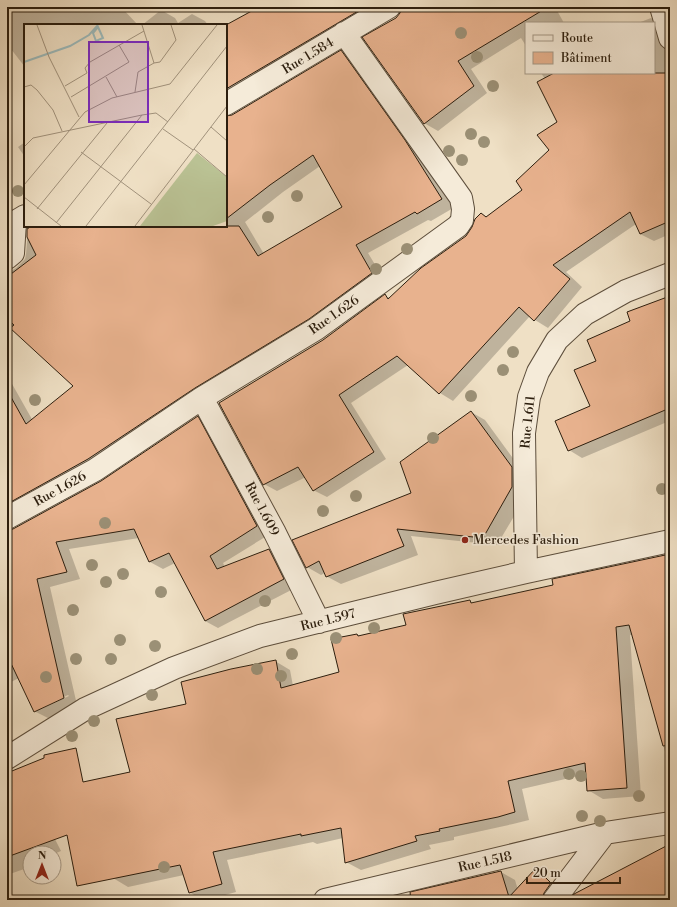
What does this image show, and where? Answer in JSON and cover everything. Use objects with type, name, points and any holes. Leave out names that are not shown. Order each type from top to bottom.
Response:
[{"type":"street","name":"Rue 1.584","points":[[227,103],[389,7]]},
{"type":"street","points":[[661,7],[669,32]]},
{"type":"street","name":"Rue 1.626","points":[[7,518],[95,470],[202,398],[316,329],[458,226],[462,220],[463,209],[461,198],[344,33]]},
{"type":"street","points":[[7,258],[13,253],[15,222],[24,217]]},
{"type":"street","name":"Rue 1.611","points":[[526,572],[524,433],[529,397],[538,372],[557,340],[585,314],[626,291],[670,274]]},
{"type":"street","name":"Rue 1.609","points":[[202,398],[274,533],[319,622]]},
{"type":"street","name":"Rue 1.597","points":[[7,758],[85,709],[174,668],[260,636],[435,593],[670,541]]},
{"type":"street","name":"Rue 1.518","points":[[325,900],[605,833],[670,823]]},
{"type":"street","points":[[554,900],[605,833]]},
{"type":"building","points":[[259,7],[365,7],[227,88],[227,24]]},
{"type":"building","points":[[401,7],[548,7],[458,61],[474,86],[424,124],[362,37],[396,18],[400,13]]},
{"type":"building","points":[[341,50],[405,140],[442,199],[417,214],[415,212],[356,245],[372,273],[309,319],[195,388],[88,459],[7,504],[7,390],[26,424],[73,386],[10,328],[14,325],[7,319],[7,277],[36,255],[27,237],[27,229],[30,227],[239,226],[258,256],[342,207],[313,155],[270,185],[227,218],[227,116],[232,115]]},
{"type":"building","points":[[670,73],[670,221],[640,234],[630,212],[553,265],[570,279],[534,321],[519,307],[439,394],[397,356],[339,395],[374,452],[313,491],[298,467],[263,485],[219,403],[323,340],[385,294],[388,299],[421,268],[466,236],[475,219],[481,213],[486,217],[522,190],[516,181],[549,150],[537,135],[557,122],[537,82],[552,74]]},
{"type":"building","points":[[670,296],[670,408],[568,451],[555,421],[590,406],[574,370],[596,361],[587,340],[630,321],[627,312]]},
{"type":"building","points":[[471,411],[512,467],[512,487],[483,538],[397,529],[404,546],[326,577],[319,561],[306,568],[292,540],[411,493],[400,462]]},
{"type":"building","points":[[198,416],[257,526],[210,556],[217,569],[269,549],[284,579],[205,621],[169,553],[149,562],[134,529],[56,542],[67,572],[37,579],[64,698],[34,712],[7,655],[7,530],[13,529],[101,481]]},
{"type":"building","points":[[670,554],[670,745],[663,746],[629,625],[616,627],[627,788],[587,791],[585,763],[508,781],[515,812],[439,829],[440,831],[415,836],[417,841],[345,863],[341,828],[301,836],[301,834],[213,852],[222,884],[189,893],[180,865],[77,886],[67,835],[40,845],[22,845],[22,852],[7,857],[7,773],[44,758],[44,755],[76,748],[83,782],[130,772],[116,719],[186,704],[181,682],[231,669],[276,660],[281,688],[339,672],[331,639],[357,634],[358,636],[406,625],[403,614],[470,600],[471,603],[553,585],[552,579]]},
{"type":"building","points":[[670,844],[670,900],[570,900],[574,894]]},
{"type":"building","points":[[536,868],[551,883],[544,893],[542,900],[411,900],[410,892],[501,871],[509,897]]},
{"type":"place","name":"Mercedes Fashion","points":[[465,540]]}]
